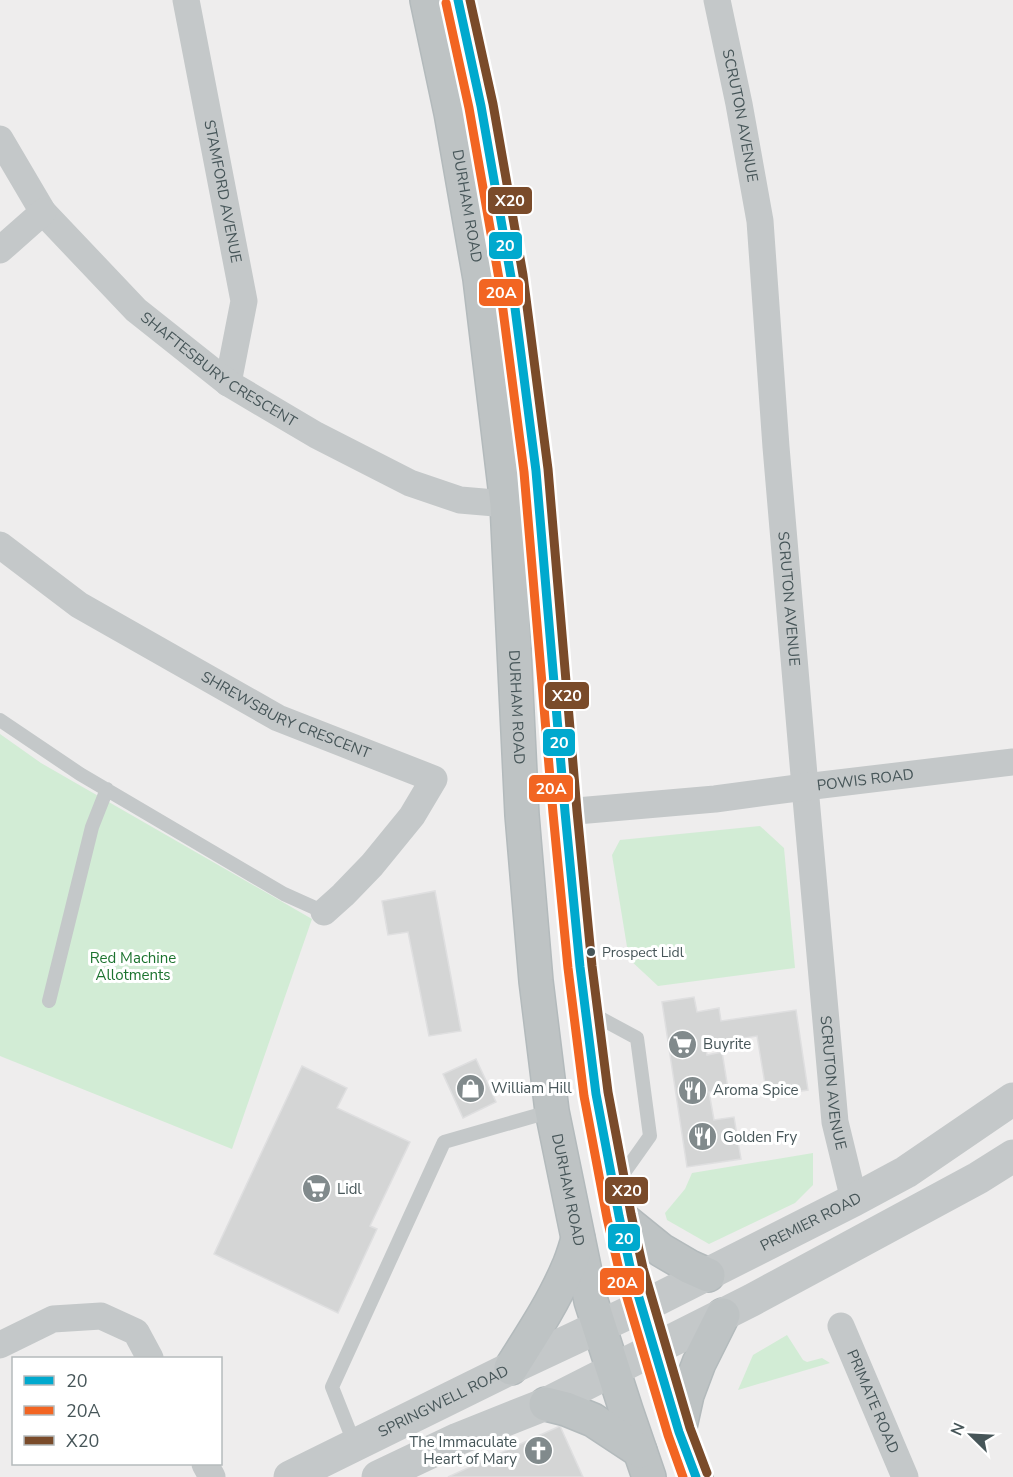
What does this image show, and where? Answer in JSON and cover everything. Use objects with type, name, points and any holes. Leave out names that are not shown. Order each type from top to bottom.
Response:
[{"type":"highway","name":"DURHAM ROAD","points":[[427,0],[451,113],[480,279],[507,504],[522,815],[536,981],[552,1111],[591,1301],[644,1464]]},
{"type":"highway","name":"DURHAM ROAD","points":[[458,0],[481,106],[513,288],[536,471],[565,812],[596,1094],[631,1271],[679,1432],[696,1477]]},
{"type":"highway","points":[[522,815],[565,812]]},
{"type":"highway","points":[[616,1202],[661,1250],[708,1275]]},
{"type":"highway","points":[[511,1368],[552,1301],[568,1269],[578,1239]]},
{"type":"highway","points":[[679,1432],[687,1395],[699,1363],[723,1315]]},
{"type":"highway","points":[[546,1404],[567,1409],[593,1420],[644,1464]]},
{"type":"main road","name":"PREMIER ROAD","points":[[599,1326],[708,1275],[906,1172],[1013,1099]]},
{"type":"main road","points":[[378,1477],[459,1438],[546,1404],[723,1315],[978,1178],[1013,1156]]},
{"type":"main road","name":"SPRINGWELL ROAD","points":[[290,1477],[599,1326]]},
{"type":"street","name":"STAMFORD AVENUE","points":[[186,0],[244,301],[228,383]]},
{"type":"street","name":"SCRUTON AVENUE","points":[[717,0],[740,104],[760,221],[776,447],[836,1122],[854,1200]]},
{"type":"street","name":"SHAFTESBURY CRESCENT","points":[[0,139],[43,212],[136,310],[228,383],[316,435],[410,483],[460,500],[507,504]]},
{"type":"street","points":[[0,250],[43,212]]},
{"type":"street","name":"SHREWSBURY CRESCENT","points":[[0,545],[80,605],[278,718],[434,779],[412,816],[372,865],[324,912]]},
{"type":"street","name":"POWIS ROAD","points":[[565,812],[715,799],[1013,761]]},
{"type":"street","points":[[0,1345],[53,1319],[101,1316],[136,1332],[149,1357]]},
{"type":"street","name":"PRIMATE ROAD","points":[[841,1326],[905,1477]]},
{"type":"lane","points":[[0,720],[71,768],[284,894],[324,912]]},
{"type":"lane","points":[[49,1001],[92,827],[107,789]]},
{"type":"lane","points":[[586,1010],[637,1038],[650,1136],[616,1202]]},
{"type":"lane","points":[[355,1445],[332,1387],[444,1142],[552,1111]]},
{"type":"green space","name":"Red Machine Allotments","points":[[0,734],[41,763],[312,919],[232,1149],[0,1056]]},
{"type":"green space","points":[[760,826],[784,848],[795,968],[658,986],[629,959],[612,855],[620,840]]},
{"type":"green space","points":[[813,1153],[813,1185],[795,1203],[709,1244],[667,1220],[665,1213],[685,1189],[692,1173]]},
{"type":"green space","points":[[787,1335],[803,1360],[807,1362],[822,1358],[830,1363],[738,1390],[753,1355]]},
{"type":"building","points":[[435,891],[461,1031],[429,1036],[408,932],[388,935],[382,901]]},
{"type":"building","points":[[694,997],[697,1012],[719,1008],[721,1021],[796,1010],[808,1090],[767,1096],[757,1036],[705,1044],[707,1055],[722,1052],[728,1089],[709,1092],[714,1120],[734,1117],[741,1159],[687,1167],[662,1002]]},
{"type":"building","name":"William Hill","points":[[476,1059],[496,1102],[463,1118],[443,1074]]},
{"type":"building","name":"Lidl","points":[[302,1066],[347,1088],[337,1108],[410,1142],[370,1226],[377,1229],[338,1313],[214,1254]]},
{"type":"building","name":"The Immaculate Heart of Mary","points":[[560,1426],[583,1477],[448,1477]]},
{"type":"transit line","name":"20","points":[[458,0],[481,106],[511,277],[536,471],[565,812],[580,967],[596,1094],[631,1271],[679,1432],[696,1477]]},
{"type":"transit line","name":"X20","points":[[470,0],[493,104],[523,275],[548,469],[577,811],[592,966],[608,1092],[643,1268],[690,1428],[707,1473]]},
{"type":"transit line","name":"20A","points":[[446,3],[469,108],[499,279],[524,472],[553,813],[568,968],[584,1096],[620,1274],[668,1435],[683,1477]]},
{"type":"place","name":"Prospect Lidl","points":[[591,952]]},
{"type":"place","name":"Buyrite","points":[[682,1044]]},
{"type":"place","name":"William Hill","points":[[470,1088]]},
{"type":"place","name":"Aroma Spice","points":[[692,1090]]},
{"type":"place","name":"Golden Fry","points":[[702,1137]]},
{"type":"place","name":"Lidl","points":[[316,1189]]},
{"type":"place","name":"The Immaculate Heart of Mary","points":[[538,1451]]}]
